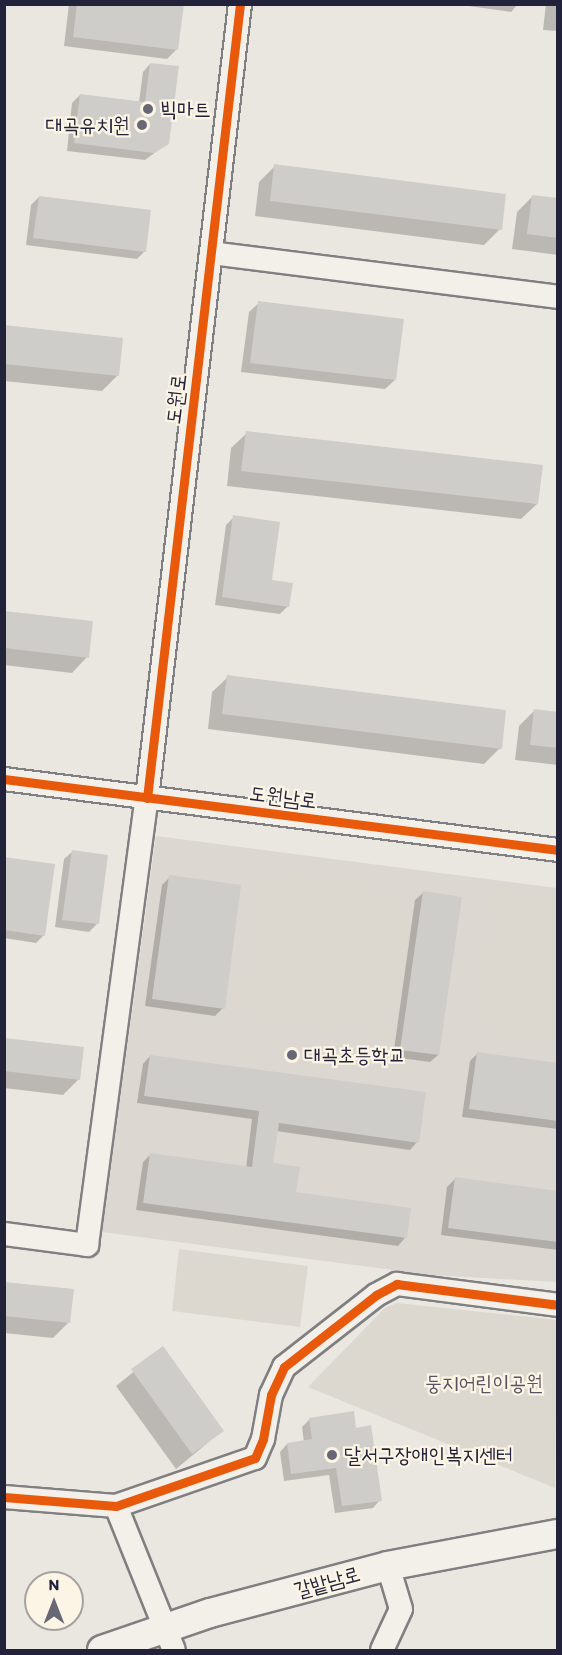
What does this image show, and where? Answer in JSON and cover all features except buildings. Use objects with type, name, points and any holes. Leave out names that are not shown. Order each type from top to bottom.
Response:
[{"type":"main road","name":"갈밭남로","points":[[102,1650],[170,1639],[388,1566],[558,1534]]},
{"type":"street","name":"도원로","points":[[4,1234],[87,1245],[147,798],[240,4]]},
{"type":"street","points":[[211,253],[558,297]]},
{"type":"street","name":"도원남로","points":[[4,779],[558,850]]},
{"type":"street","points":[[4,1497],[116,1506],[255,1458],[263,1439],[271,1395],[284,1368],[376,1295],[397,1284],[558,1305]]},
{"type":"street","points":[[116,1506],[170,1639]]},
{"type":"street","points":[[382,1650],[401,1609],[388,1566]]},
{"type":"shaded area","name":"대곡초등학교","points":[[156,836],[557,888],[557,1282],[431,1275],[102,1232]]},
{"type":"green space","points":[[256,865],[415,888],[393,1041],[234,1018]]},
{"type":"green space","points":[[490,887],[557,896],[557,1046],[470,1034]]},
{"type":"green space","points":[[179,1249],[308,1266],[300,1327],[172,1311]]},
{"type":"green space","name":"둥지어린이공원","points":[[397,1303],[557,1320],[555,1488],[308,1387],[385,1308]]},
{"type":"cycle path","points":[[147,798],[240,4]]},
{"type":"cycle path","points":[[4,779],[558,850]]},
{"type":"cycle path","points":[[4,1497],[116,1506],[255,1458],[263,1439],[271,1395],[284,1367],[376,1295],[397,1284],[558,1305]]},
{"type":"place","name":"빅마트","points":[[148,109]]},
{"type":"place","name":"대곡유치원","points":[[142,125]]},
{"type":"place","name":"대곡초등학교","points":[[292,1055]]},
{"type":"place","name":"달서구장애인복지센터","points":[[332,1455]]}]
